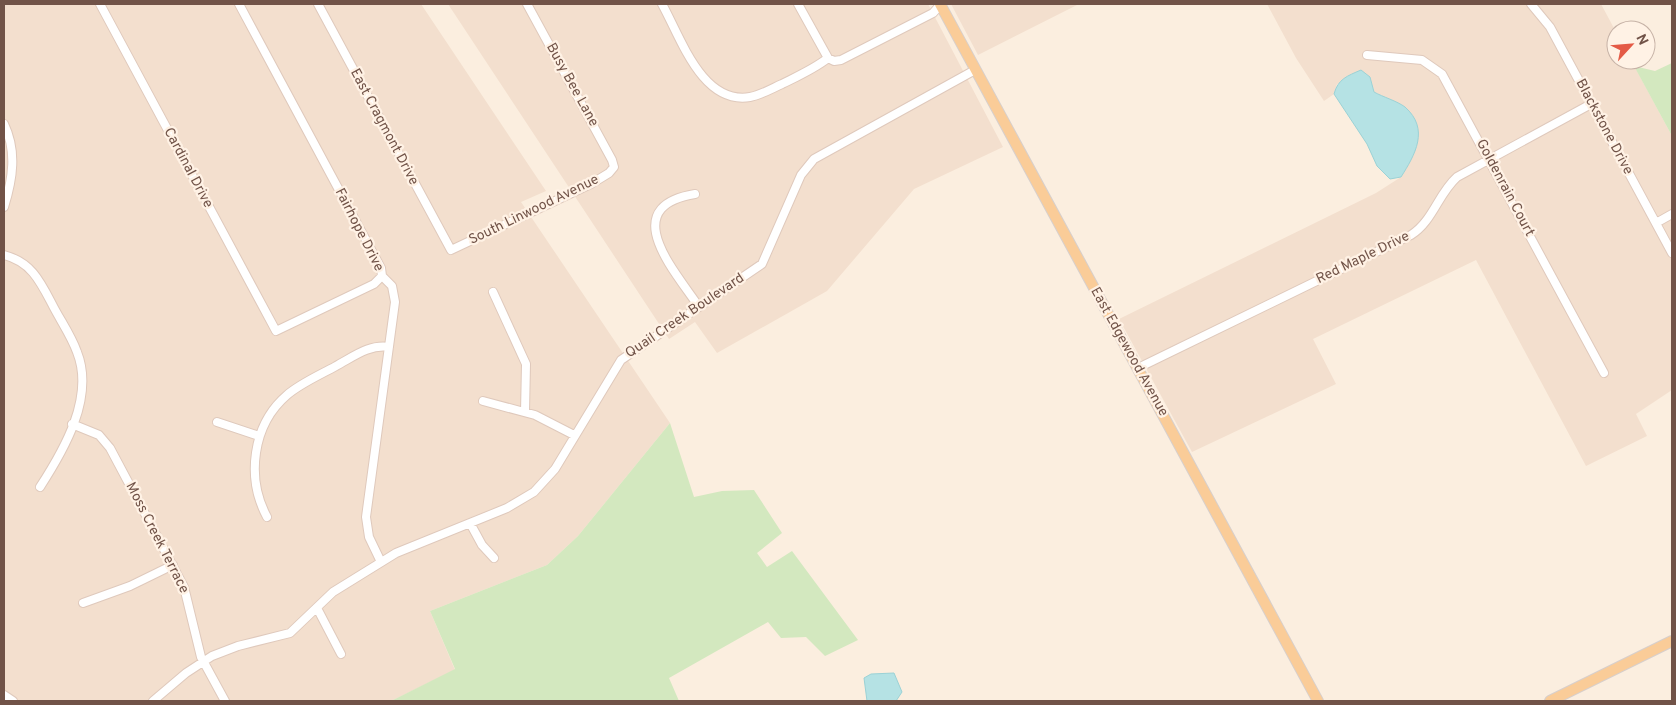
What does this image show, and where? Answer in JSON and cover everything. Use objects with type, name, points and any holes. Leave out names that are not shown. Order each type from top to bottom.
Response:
[{"type":"main road","name":"East Edgewood Avenue","points":[[940,4],[1318,701]]},
{"type":"main road","points":[[1550,701],[1672,641]]},
{"type":"street","name":"Cardinal Drive","points":[[100,4],[276,331],[374,284],[382,276]]},
{"type":"street","name":"Fairhope Drive","points":[[239,4],[381,268],[382,276],[392,286],[394,296],[389,347],[366,517],[369,537],[381,562]]},
{"type":"street","name":"East Cragmont Drive","points":[[318,4],[451,250]]},
{"type":"street","name":"Busy Bee Lane","points":[[527,4],[612,160],[614,167]]},
{"type":"street","points":[[662,4],[704,80],[712,88],[732,97],[749,97],[763,93],[819,66],[828,58]]},
{"type":"street","points":[[798,4],[828,58],[834,61],[841,60],[933,13],[940,4]]},
{"type":"street","name":"Blackstone Drive","points":[[1531,4],[1550,27],[1672,253]]},
{"type":"street","name":"Goldenrain Court","points":[[1367,55],[1412,58],[1432,64],[1446,79],[1604,373]]},
{"type":"street","name":"Quail Creek Boulevard","points":[[153,701],[203,661],[238,646],[285,636],[298,627],[333,592],[381,562],[404,550],[510,507],[534,492],[555,469],[621,360],[762,264],[801,175],[814,159],[975,70]]},
{"type":"street","name":"Red Maple Drive","points":[[1138,368],[1414,233],[1426,222],[1439,198],[1452,182],[1489,159],[1591,104]]},
{"type":"street","points":[[4,124],[12,147],[12,173],[4,206]]},
{"type":"street","name":"South Linwood Avenue","points":[[451,250],[591,184],[609,173],[614,167]]},
{"type":"street","points":[[695,194],[677,197],[660,210],[653,228],[657,244],[699,307]]},
{"type":"street","points":[[1656,223],[1672,214]]},
{"type":"street","points":[[4,255],[17,258],[33,271],[77,352],[83,378],[82,392],[61,454],[40,486]]},
{"type":"street","points":[[494,292],[526,364],[525,412]]},
{"type":"street","points":[[267,518],[257,490],[255,462],[259,436],[271,412],[296,388],[367,350],[389,347]]},
{"type":"street","points":[[483,401],[542,418],[574,435]]},
{"type":"street","points":[[217,422],[259,436]]},
{"type":"street","name":"Moss Creek Terrace","points":[[72,424],[100,435],[110,448],[187,593],[197,644],[203,661],[225,701]]},
{"type":"street","points":[[470,523],[482,545],[494,558]]},
{"type":"street","points":[[83,603],[136,584],[173,565]]},
{"type":"street","points":[[316,608],[341,654]]},
{"type":"street","points":[[4,696],[13,701]]},
{"type":"shaded area","points":[[4,4],[421,4],[546,191],[521,202],[670,423],[578,536],[547,565],[430,611],[455,670],[391,701],[4,701]]},
{"type":"shaded area","points":[[448,4],[928,4],[1003,147],[914,189],[827,291],[717,353],[695,322],[669,339]]},
{"type":"shaded area","points":[[951,4],[1079,4],[978,55]]},
{"type":"shaded area","points":[[1267,4],[1601,4],[1610,20],[1606,20],[1606,70],[1636,70],[1672,136],[1672,390],[1636,414],[1647,436],[1586,466],[1476,260],[1313,339],[1336,384],[1192,452],[1119,319],[1376,193],[1401,177],[1405,107],[1373,92],[1370,77],[1337,84],[1334,94],[1324,101],[1296,58]]},
{"type":"green space","points":[[1672,63],[1672,136],[1636,70],[1655,71]]},
{"type":"green space","points":[[670,423],[694,497],[722,491],[754,490],[782,533],[757,553],[767,567],[792,551],[858,640],[825,656],[806,637],[781,638],[768,622],[669,678],[679,701],[391,701],[455,669],[430,611],[547,565],[578,536]]},
{"type":"water","points":[[1361,70],[1370,77],[1374,92],[1405,107],[1413,115],[1417,124],[1418,142],[1411,160],[1401,177],[1390,179],[1377,166],[1367,144],[1334,94],[1341,81]]},
{"type":"water","points":[[894,673],[902,692],[896,701],[867,701],[864,678],[871,674]]}]
